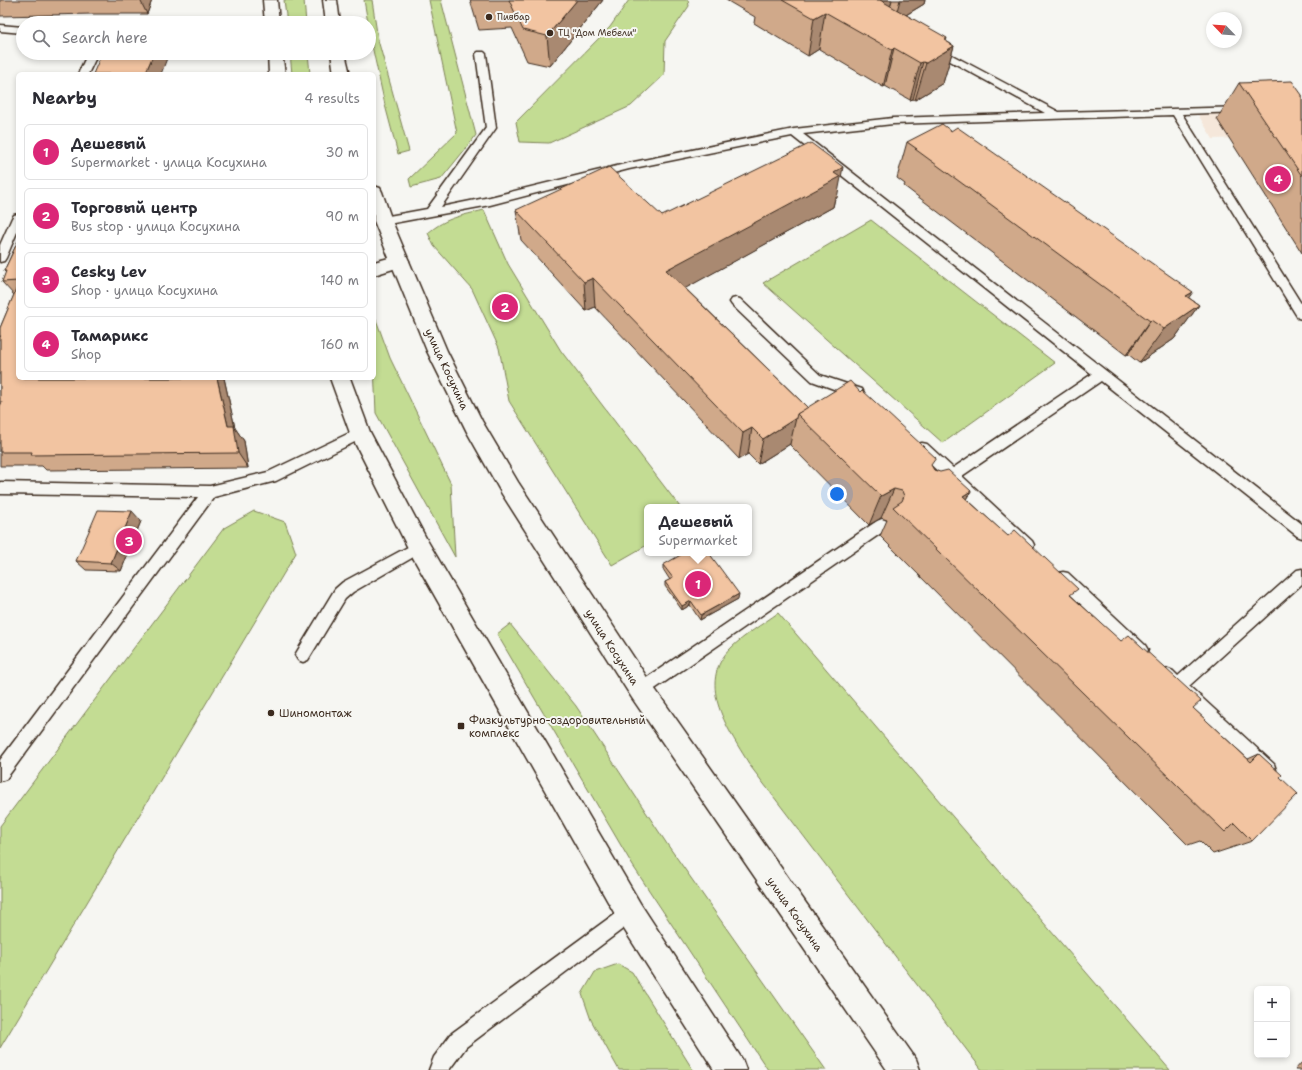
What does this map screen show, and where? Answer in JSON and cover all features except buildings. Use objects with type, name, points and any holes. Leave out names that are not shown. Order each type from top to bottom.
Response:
[{"type":"main road","points":[[270,0],[271,16]]},
{"type":"main road","points":[[330,0],[332,16]]},
{"type":"main road","points":[[276,60],[277,72]]},
{"type":"main road","points":[[339,60],[342,72]]},
{"type":"main road","name":"улица Косухина","points":[[376,198],[383,221],[437,351],[474,426],[510,488],[641,690],[905,1070]]},
{"type":"main road","points":[[376,268],[400,261]]},
{"type":"main road","points":[[341,380],[360,433],[419,547],[630,913],[731,1070]]},
{"type":"lane","points":[[0,28],[16,29]]},
{"type":"lane","points":[[925,43],[1056,114]]},
{"type":"lane","points":[[431,212],[491,128],[481,54]]},
{"type":"lane","points":[[84,72],[90,60]]},
{"type":"lane","points":[[383,221],[490,200],[629,166],[794,132],[893,120],[1056,114],[1176,112],[1255,108]]},
{"type":"lane","points":[[1176,112],[1302,315]]},
{"type":"lane","points":[[794,132],[1302,532]]},
{"type":"lane","points":[[800,155],[814,148]]},
{"type":"lane","points":[[0,258],[16,222]]},
{"type":"lane","points":[[736,302],[816,378],[868,397]]},
{"type":"lane","points":[[936,487],[1101,374]]},
{"type":"lane","points":[[0,488],[210,492],[271,477],[360,433]]},
{"type":"lane","points":[[914,440],[1039,557]]},
{"type":"lane","points":[[0,773],[210,492]]},
{"type":"lane","points":[[641,690],[882,525]]},
{"type":"lane","points":[[303,655],[340,594],[348,587],[419,547]]},
{"type":"lane","points":[[1051,567],[1277,778]]},
{"type":"lane","points":[[1178,686],[1302,575]]},
{"type":"lane","points":[[439,1070],[441,1064],[459,1040],[630,913]]},
{"type":"shaded area","points":[[1281,109],[1300,136],[1213,139],[1197,113]]},
{"type":"green space","points":[[284,0],[304,0],[305,16],[286,16]]},
{"type":"green space","points":[[364,0],[372,0],[374,16],[367,16]]},
{"type":"green space","points":[[429,0],[441,0],[476,135],[441,179],[411,187],[409,179],[457,133]]},
{"type":"green space","points":[[629,0],[688,0],[689,6],[665,41],[664,75],[631,106],[549,143],[520,142],[516,122],[610,27]]},
{"type":"green space","points":[[376,27],[378,40],[409,151],[398,154],[375,60]]},
{"type":"green space","points":[[291,60],[309,60],[310,72],[292,72]]},
{"type":"green space","points":[[484,210],[508,264],[561,351],[678,504],[644,504],[644,547],[612,565],[509,401],[499,348],[472,289],[434,246],[428,233],[448,220]]},
{"type":"green space","points":[[871,220],[1055,363],[943,443],[763,283]]},
{"type":"green space","points":[[376,320],[390,358],[451,484],[455,557],[376,413],[375,380],[376,380]]},
{"type":"green space","points":[[254,511],[285,522],[296,553],[0,1048],[0,826],[224,528]]},
{"type":"green space","points":[[778,613],[1170,1070],[982,1070],[751,767],[734,739],[719,708],[716,692],[716,677],[720,662],[736,643]]},
{"type":"green space","points":[[510,624],[576,706],[667,844],[826,1070],[768,1070],[633,866],[497,634]]},
{"type":"green space","points":[[618,964],[632,972],[693,1070],[619,1070],[591,1020],[582,994],[595,972]]},
{"type":"place","name":"Пивбар","points":[[489,17]]},
{"type":"place","name":"ТЦ \"Дом Мебели\"","points":[[550,33]]},
{"type":"place","name":"Тамарикс","points":[[1278,179]]},
{"type":"place","name":"Торговый центр","points":[[505,307]]},
{"type":"place","name":"Cesky Lev","points":[[129,541]]},
{"type":"place","name":"Дешевый","points":[[698,584]]},
{"type":"place","name":"Шиномонтаж","points":[[271,713]]},
{"type":"place","name":"Физкультурно-оздоровительный комплекс","points":[[461,726]]}]
